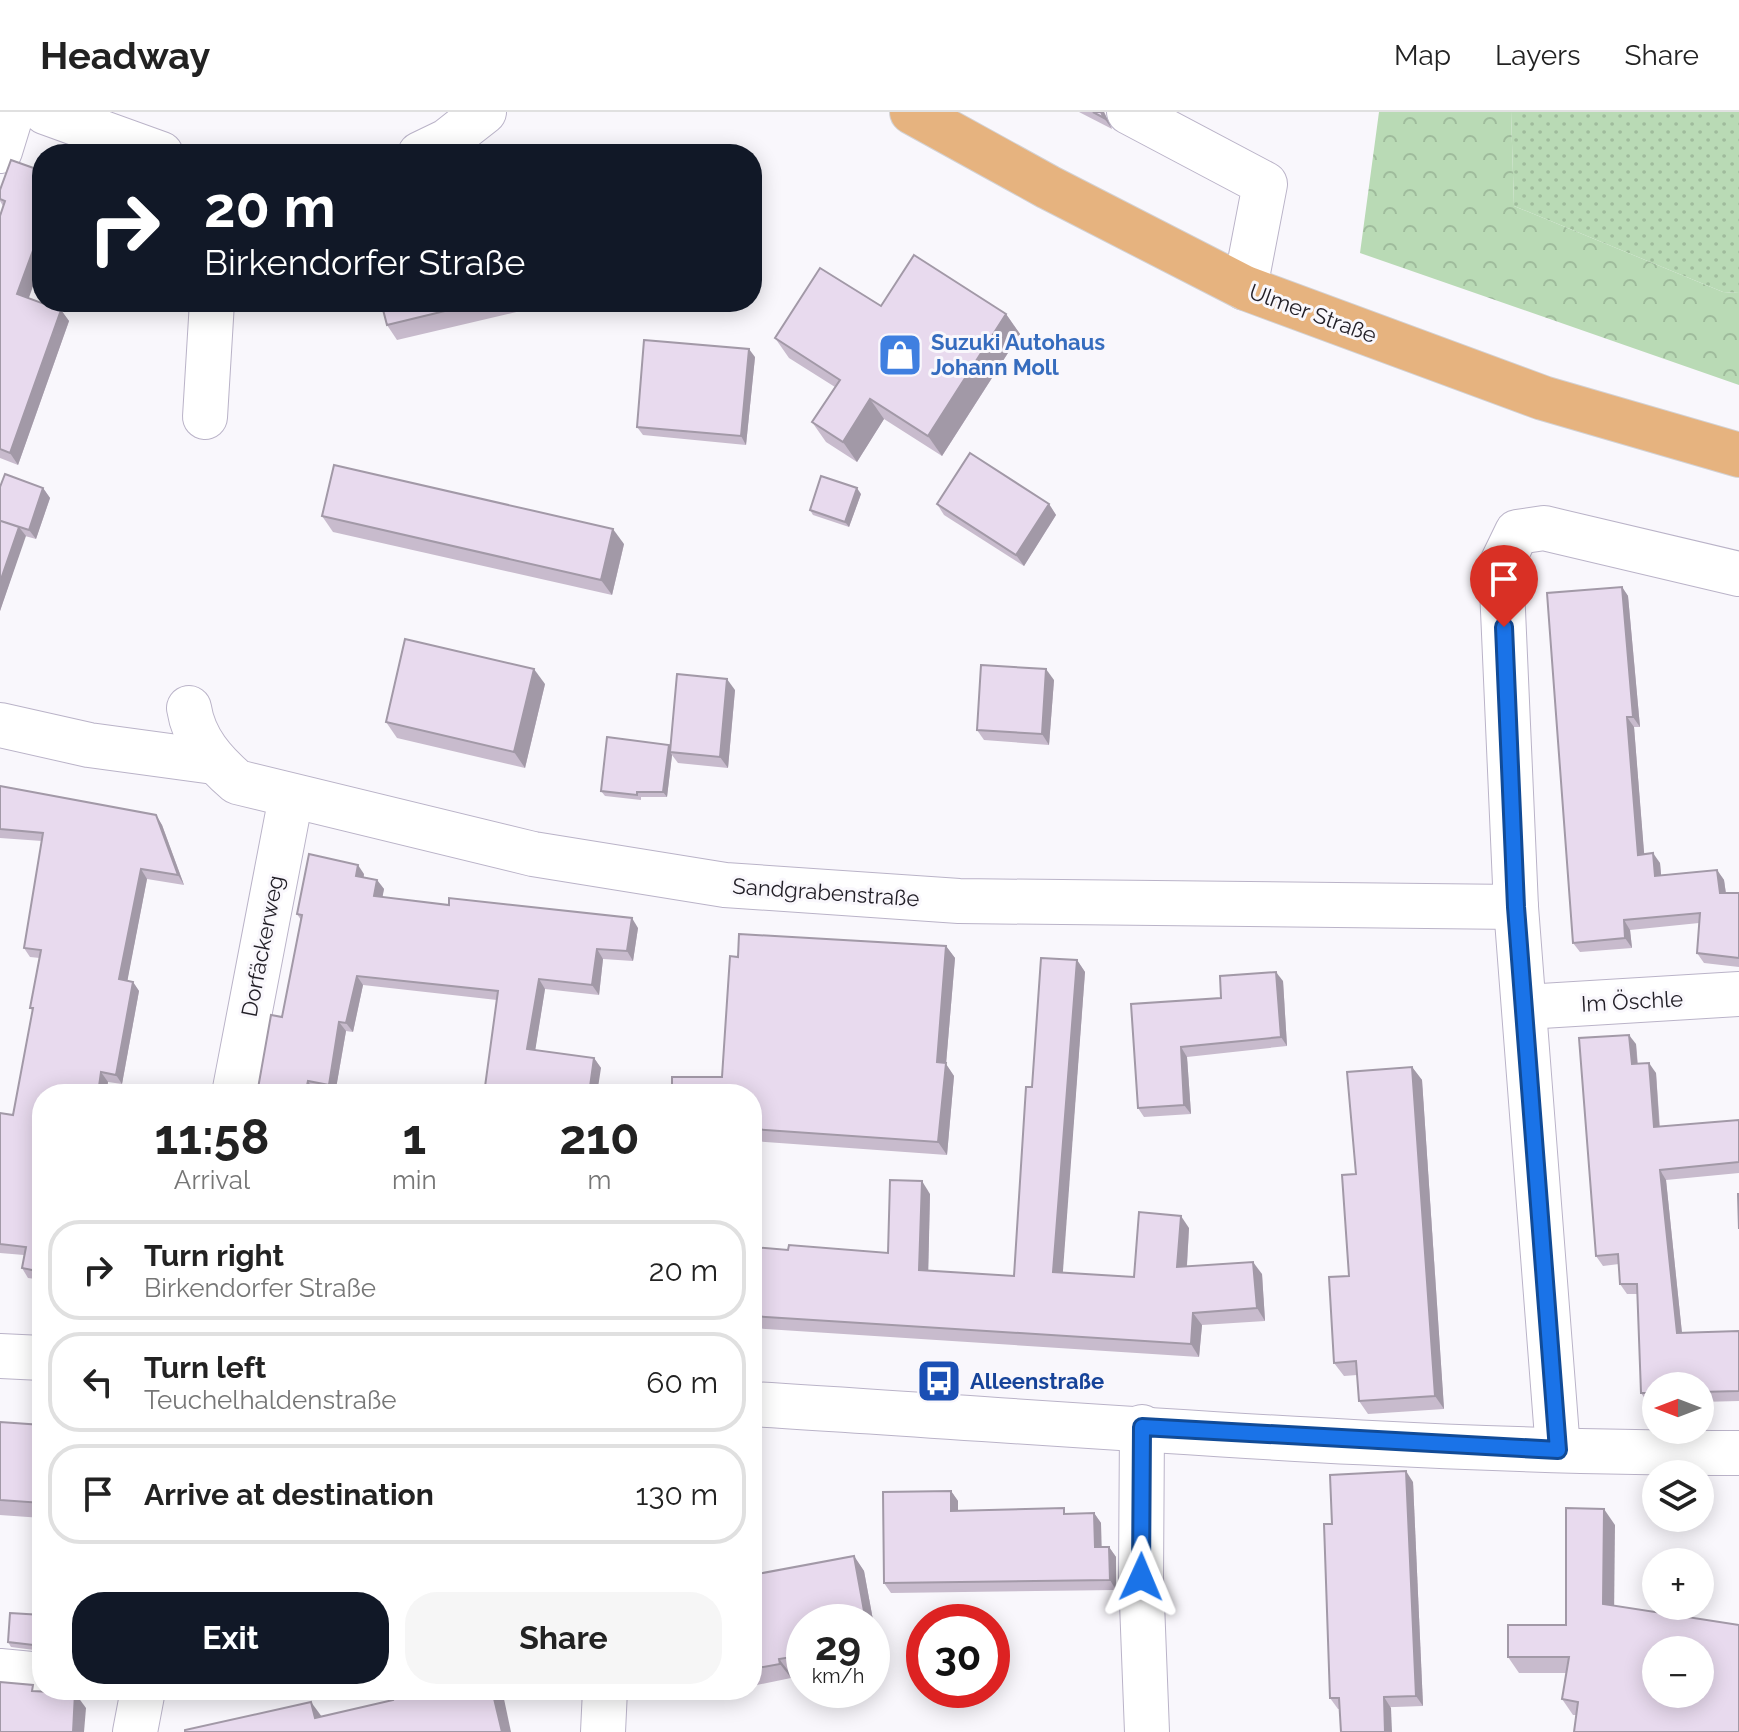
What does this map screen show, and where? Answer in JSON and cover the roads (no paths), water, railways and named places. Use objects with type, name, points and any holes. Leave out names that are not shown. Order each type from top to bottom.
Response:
[{"type":"main road","name":"Ulmer Straße","points":[[912,112],[1035,181],[1245,288],[1543,398],[1739,455]]},
{"type":"street","points":[[0,151],[12,112]]},
{"type":"street","points":[[45,112],[133,144]]},
{"type":"street","points":[[441,144],[484,112]]},
{"type":"street","points":[[1129,112],[1265,184],[1245,288]]},
{"type":"street","points":[[205,417],[211,312]]},
{"type":"street","points":[[1558,1450],[1516,907],[1501,565],[1517,532],[1544,528],[1739,574]]},
{"type":"street","name":"Sandgrabenstraße","points":[[189,708],[192,726],[214,762],[237,782],[533,854],[725,885],[959,901],[1516,907]]},
{"type":"street","points":[[0,725],[154,755],[214,762]]},
{"type":"street","name":"Dorfäckerweg","points":[[236,1084],[291,797]]},
{"type":"street","name":"Im Öschle","points":[[1525,1007],[1739,994]]},
{"type":"street","points":[[0,1356],[32,1358]]},
{"type":"street","points":[[762,1405],[1558,1450],[1739,1453]]},
{"type":"street","points":[[1142,1427],[1141,1577],[1147,1732]]},
{"type":"street","points":[[0,1671],[32,1674]]},
{"type":"street","points":[[135,1732],[141,1700]]},
{"type":"street","points":[[603,1732],[605,1700]]},
{"type":"place","name":"Suzuki Autohaus Johann Moll","points":[[900,355]]},
{"type":"place","name":"Alleenstraße","points":[[939,1381]]}]
